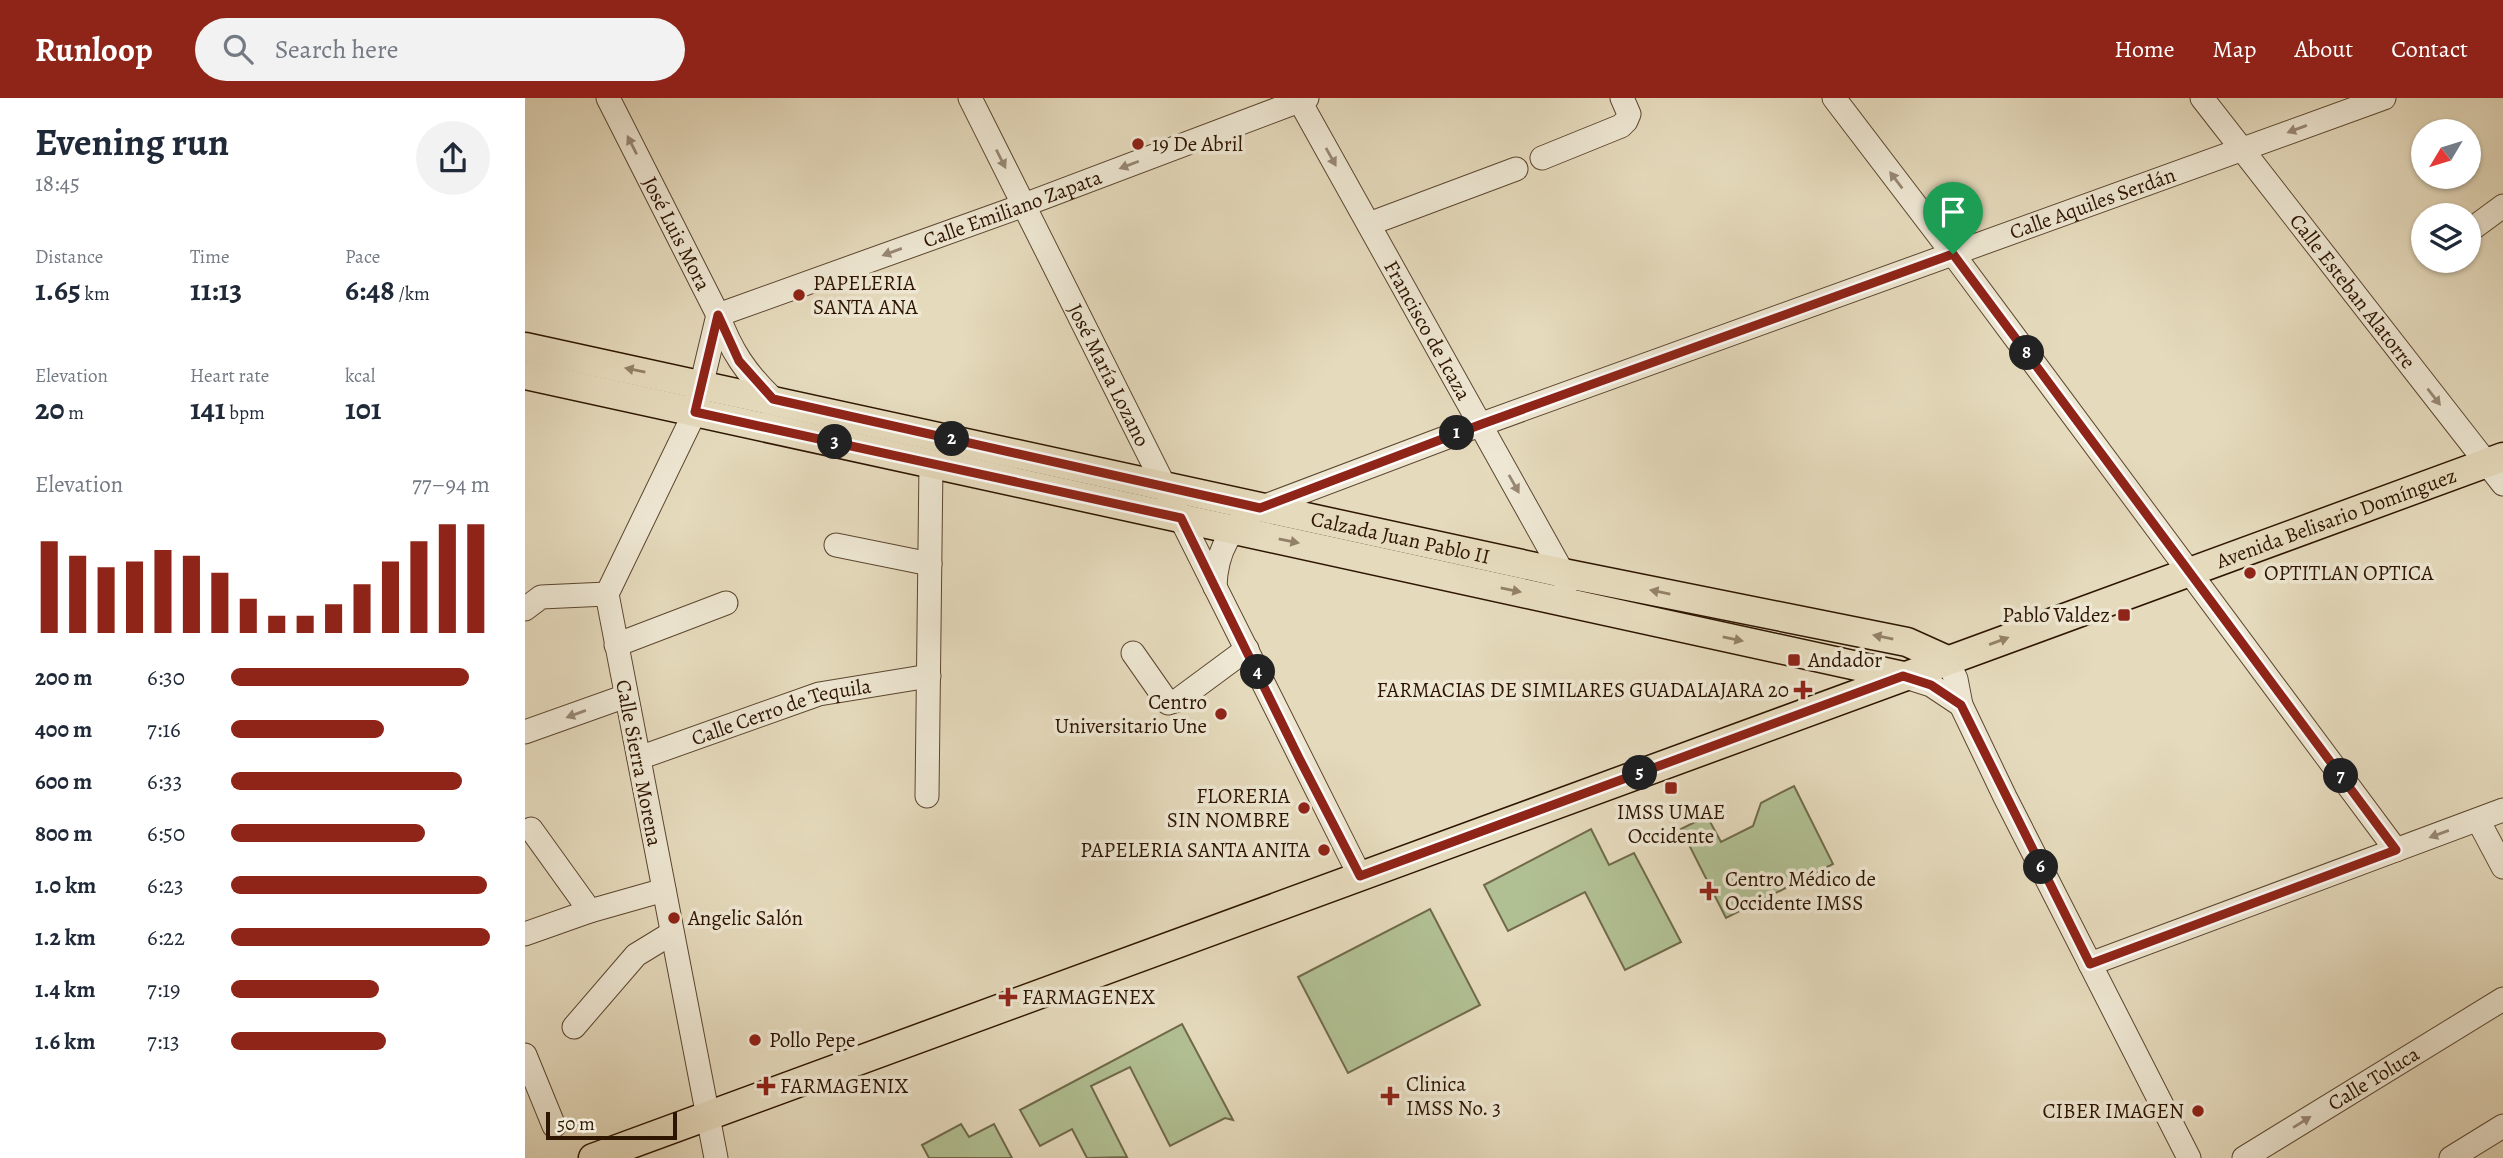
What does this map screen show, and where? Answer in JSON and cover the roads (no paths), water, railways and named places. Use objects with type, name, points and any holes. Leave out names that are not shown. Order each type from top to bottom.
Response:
[{"type":"main road","name":"Calzada Juan Pablo II","points":[[525,347],[1563,573],[1907,642],[1947,660]]},
{"type":"main road","name":"Calzada Juan Pablo II","points":[[525,375],[1903,676]]},
{"type":"main road","name":"Avenida Belisario Domínguez","points":[[593,1158],[2190,571],[2497,468]]},
{"type":"street","name":"José Luis Mora","points":[[608,98],[739,361],[773,399]]},
{"type":"street","name":"José María Lozano","points":[[970,98],[1360,876]]},
{"type":"street","points":[[1542,158],[1621,126],[1629,114],[1622,98]]},
{"type":"street","points":[[1834,98],[2396,850]]},
{"type":"street","name":"Calle Esteban Alatorre","points":[[2201,98],[2497,468]]},
{"type":"street","name":"Calle Aquiles Serdán","points":[[1215,587],[1219,556],[1233,529],[1260,508],[1482,424],[2384,98]]},
{"type":"street","name":"Calle Emiliano Zapata","points":[[718,315],[1025,204],[1301,99]]},
{"type":"street","name":"Francisco de Icaza","points":[[1301,99],[1563,573],[1570,603]]},
{"type":"street","points":[[1369,224],[1516,169]]},
{"type":"street","points":[[2481,222],[2503,206]]},
{"type":"street","points":[[525,609],[541,597],[607,594],[695,412],[718,315]]},
{"type":"street","points":[[927,796],[931,463]]},
{"type":"street","points":[[836,545],[930,564]]},
{"type":"street","name":"Calle Sierra Morena","points":[[607,594],[716,1158]]},
{"type":"street","points":[[616,645],[726,603]]},
{"type":"street","points":[[1133,653],[1168,703],[1178,700],[1247,649]]},
{"type":"street","points":[[1947,660],[1956,679],[1961,705],[2189,1158]]},
{"type":"street","name":"Calle Cerro de Tequila","points":[[639,758],[818,694],[929,676]]},
{"type":"street","points":[[1903,676],[1931,685],[1961,705]]},
{"type":"street","points":[[525,732],[626,696]]},
{"type":"street","points":[[2090,964],[2503,810]]},
{"type":"street","points":[[2478,820],[2503,867]]},
{"type":"street","points":[[531,829],[590,911]]},
{"type":"street","points":[[525,934],[590,911],[664,890]]},
{"type":"street","points":[[574,1027],[636,955],[672,933]]},
{"type":"street","name":"Calle Toluca","points":[[2244,1158],[2503,999]]},
{"type":"street","points":[[525,1055],[554,1126]]},
{"type":"street","points":[[2451,1158],[2503,1126]]},
{"type":"place","name":"19 De Abril","points":[[1138,144]]},
{"type":"place","name":"PAPELERIA SANTA ANA","points":[[799,295]]},
{"type":"place","name":"OPTITLAN OPTICA","points":[[2250,573]]},
{"type":"place","name":"Pablo Valdez","points":[[2124,615]]},
{"type":"place","name":"Andador","points":[[1794,660]]},
{"type":"place","name":"FARMACIAS DE SIMILARES GUADALAJARA 20","points":[[1803,690]]},
{"type":"place","name":"Centro Universitario Une","points":[[1221,714]]},
{"type":"place","name":"IMSS UMAE Occidente","points":[[1671,788]]},
{"type":"place","name":"FLORERIA SIN NOMBRE","points":[[1304,808]]},
{"type":"place","name":"PAPELERIA SANTA ANITA","points":[[1324,850]]},
{"type":"place","name":"Centro Médico de Occidente IMSS","points":[[1709,891]]},
{"type":"place","name":"Angelic Salón","points":[[674,918]]},
{"type":"place","name":"FARMAGENEX","points":[[1008,997]]},
{"type":"place","name":"Pollo Pepe","points":[[755,1040]]},
{"type":"place","name":"FARMAGENIX","points":[[766,1086]]},
{"type":"place","name":"Clinica IMSS No. 3","points":[[1390,1096]]},
{"type":"place","name":"CIBER IMAGEN","points":[[2198,1111]]}]
